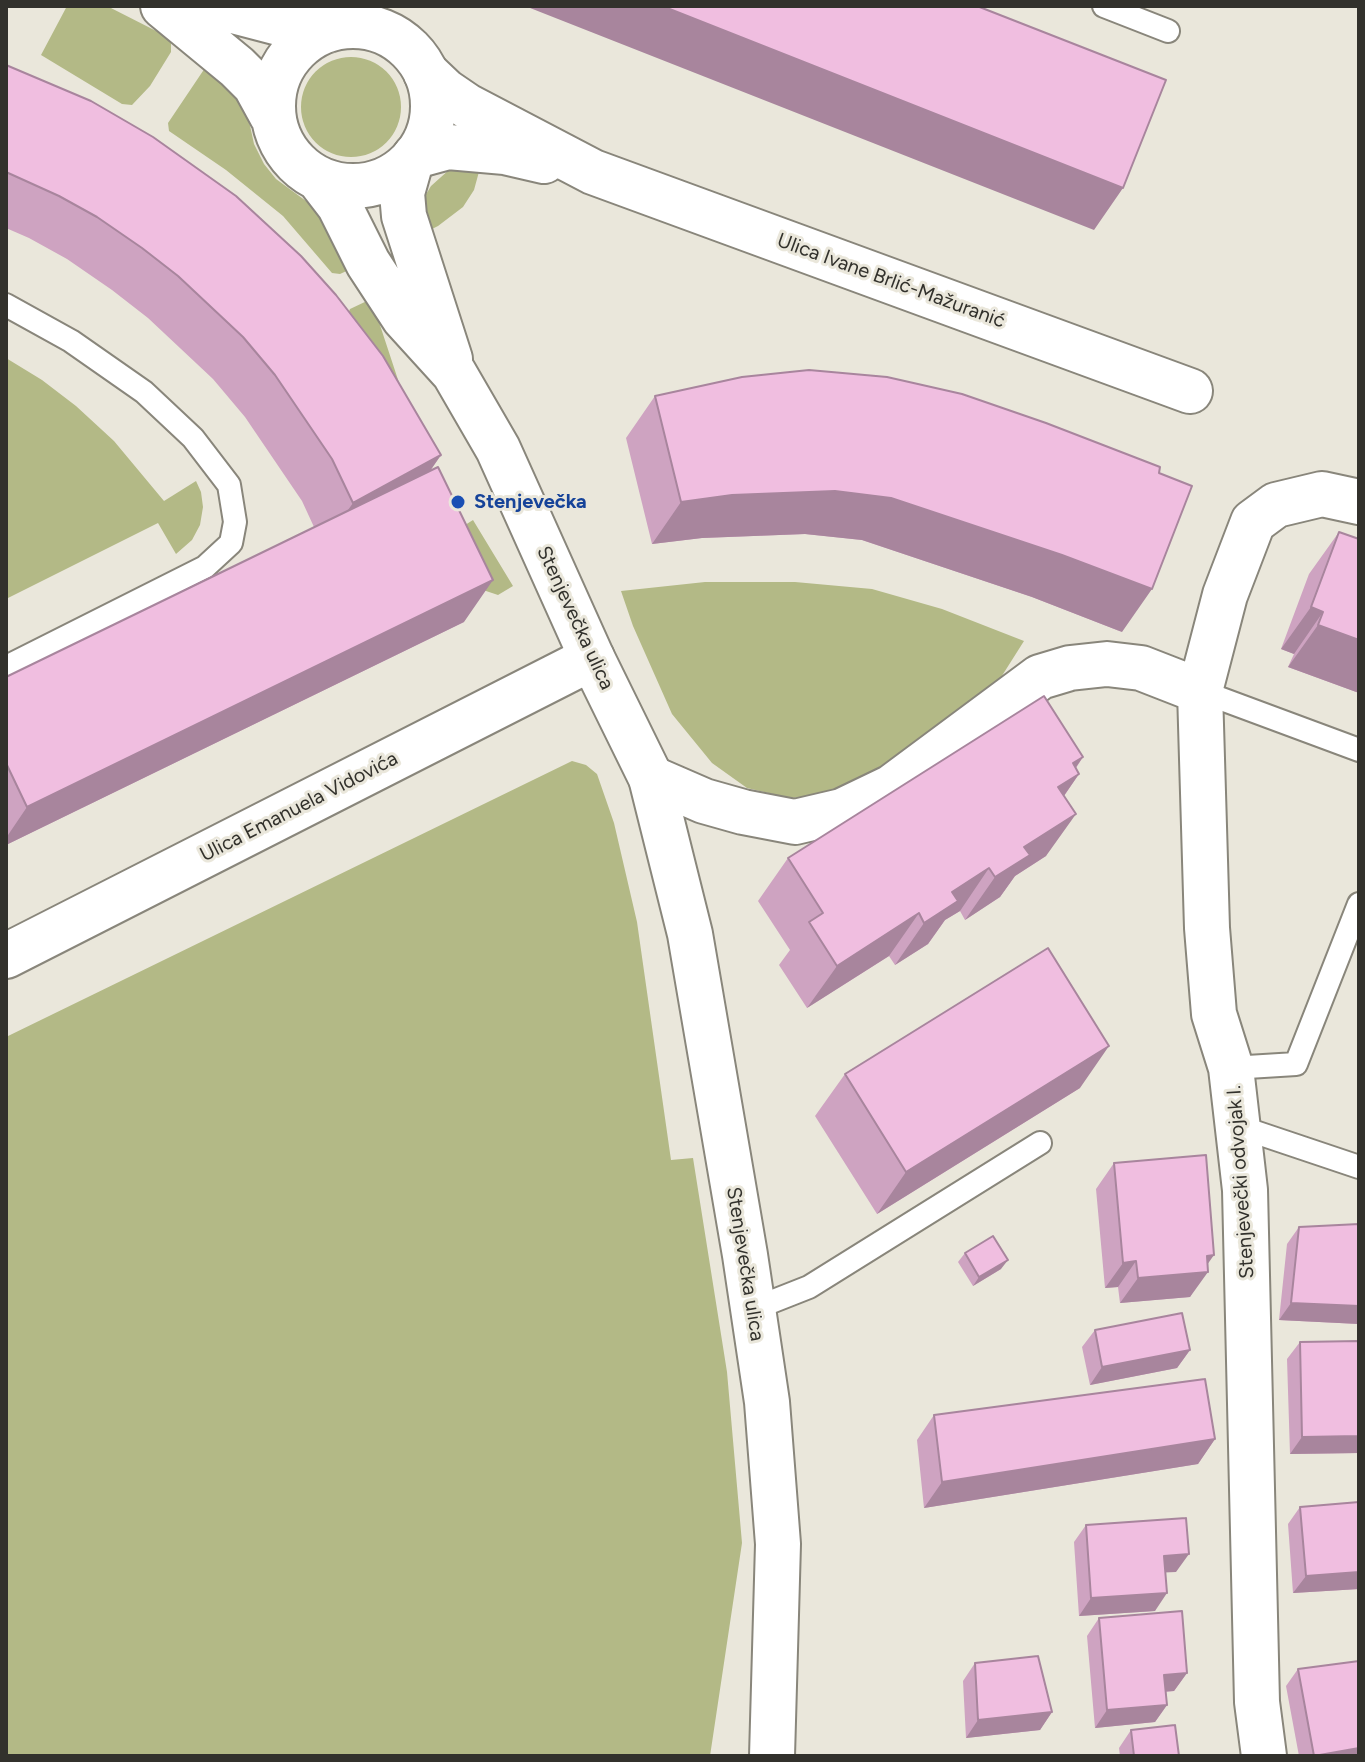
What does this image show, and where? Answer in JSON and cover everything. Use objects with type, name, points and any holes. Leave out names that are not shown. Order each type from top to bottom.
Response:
[{"type":"street","points":[[163,6],[255,85],[272,116],[281,142],[296,164],[319,179],[345,186],[372,184],[393,176],[425,142],[432,120],[433,96],[405,32],[402,6]]},
{"type":"street","points":[[214,6],[298,28],[344,18]]},
{"type":"street","points":[[272,116],[273,90],[282,66],[299,45],[344,18]]},
{"type":"street","points":[[344,18],[346,25],[372,28],[394,37],[420,63]]},
{"type":"street","name":"Ulica Ivane Brlić-Mažuranić","points":[[420,63],[445,91],[467,106],[593,172]]},
{"type":"street","name":"Ulica Ivane Brlić-Mažuranić","points":[[413,158],[448,147],[505,152],[593,172],[1190,391]]},
{"type":"street","name":"Stenjevečka ulica","points":[[413,158],[402,193],[404,216],[454,373]]},
{"type":"street","name":"Stenjevečka ulica","points":[[319,179],[339,205],[368,263],[404,318],[454,373],[498,449],[592,658],[651,778],[690,934],[767,1402],[778,1544],[772,1756]]},
{"type":"street","name":"Stenjevečki odvojak I.","points":[[1264,1756],[1257,1702],[1249,1291],[1240,1127],[1231,1068],[1214,1014],[1207,928],[1200,691],[1225,595],[1253,522],[1276,505],[1322,494],[1359,502]]},
{"type":"street","name":"Ulica Emanuela Vidovića","points":[[8,952],[592,658]]},
{"type":"street","points":[[651,778],[717,805],[795,822],[842,811],[892,787],[1040,677],[1070,668],[1107,664],[1141,668],[1200,691]]},
{"type":"lane","points":[[1104,6],[1168,31]]},
{"type":"lane","points":[[6,305],[71,341],[144,392],[193,438],[229,485],[235,522],[231,543],[205,567],[6,667]]},
{"type":"lane","points":[[1200,691],[1359,750]]},
{"type":"lane","points":[[1231,1068],[1296,1064],[1359,904]]},
{"type":"lane","points":[[1240,1127],[1359,1167]]},
{"type":"lane","points":[[752,1305],[771,1302],[809,1287],[1040,1143]]},
{"type":"green space","points":[[67,6],[107,6],[166,36],[171,43],[171,52],[150,86],[132,105],[122,104],[41,55]]},
{"type":"green space","points":[[351,57],[379,65],[393,79],[401,107],[393,135],[379,149],[351,157],[323,149],[309,135],[301,107],[309,79],[323,65]]},
{"type":"green space","points":[[209,62],[246,107],[254,144],[264,164],[276,179],[321,212],[353,268],[340,274],[332,273],[283,216],[226,170],[169,131],[168,123]]},
{"type":"green space","points":[[480,168],[474,190],[463,207],[422,234],[425,196],[431,186],[450,169]]},
{"type":"green space","points":[[369,300],[407,407],[347,316],[350,309]]},
{"type":"green space","points":[[6,358],[76,406],[114,441],[164,501],[196,481],[203,507],[200,525],[192,540],[176,554],[158,523],[6,599]]},
{"type":"green space","points":[[473,520],[513,586],[498,595],[480,589],[454,532]]},
{"type":"green space","points":[[705,582],[795,582],[872,589],[942,609],[1024,641],[986,701],[948,731],[833,795],[790,798],[747,788],[712,763],[672,714],[621,591]]},
{"type":"green space","points":[[572,761],[586,765],[597,774],[614,823],[637,922],[671,1160],[693,1158],[727,1372],[742,1543],[710,1756],[6,1756],[6,1037]]},
{"type":"building","points":[[662,6],[977,6],[1166,80],[1123,188]]},
{"type":"building","points":[[6,65],[91,101],[153,137],[236,196],[301,256],[336,295],[383,356],[441,455],[353,503],[332,459],[275,375],[243,337],[178,276],[142,248],[97,217],[6,172]]},
{"type":"building","points":[[809,370],[887,377],[962,394],[1160,467],[1159,473],[1192,486],[1152,589],[1062,555],[891,498],[835,491],[732,495],[681,502],[655,396],[742,377]]},
{"type":"building","points":[[438,467],[493,580],[27,807],[6,763],[6,677]]},
{"type":"building","points":[[1339,532],[1359,539],[1359,640],[1318,625],[1323,612],[1311,607]]},
{"type":"building","points":[[1044,696],[1083,757],[1073,763],[1079,774],[1058,787],[1076,814],[1024,847],[1030,855],[995,877],[989,868],[952,892],[958,901],[924,923],[919,913],[837,966],[809,922],[823,913],[788,858]]},
{"type":"building","points":[[1048,948],[1109,1046],[906,1172],[845,1074]]},
{"type":"building","points":[[1206,1155],[1214,1255],[1207,1256],[1208,1272],[1138,1278],[1136,1261],[1123,1263],[1114,1163]]},
{"type":"building","points":[[1359,1224],[1359,1306],[1291,1303],[1299,1227]]},
{"type":"building","points":[[993,1236],[1008,1260],[979,1277],[965,1253]]},
{"type":"building","points":[[1182,1313],[1190,1350],[1102,1367],[1095,1330]]},
{"type":"building","points":[[1359,1341],[1359,1436],[1302,1437],[1300,1342]]},
{"type":"building","points":[[1205,1379],[1215,1439],[942,1482],[934,1415]]},
{"type":"building","points":[[1359,1502],[1359,1572],[1306,1576],[1300,1507]]},
{"type":"building","points":[[1186,1518],[1189,1554],[1164,1556],[1167,1593],[1091,1598],[1086,1525]]},
{"type":"building","points":[[1182,1611],[1187,1673],[1164,1675],[1167,1705],[1107,1710],[1099,1618]]},
{"type":"building","points":[[1038,1656],[1052,1712],[978,1720],[975,1663]]},
{"type":"building","points":[[1359,1661],[1359,1748],[1314,1756],[1298,1669]]},
{"type":"building","points":[[1175,1725],[1179,1756],[1134,1756],[1131,1730]]},
{"type":"place","name":"Stenjevečka","points":[[458,502]]}]
